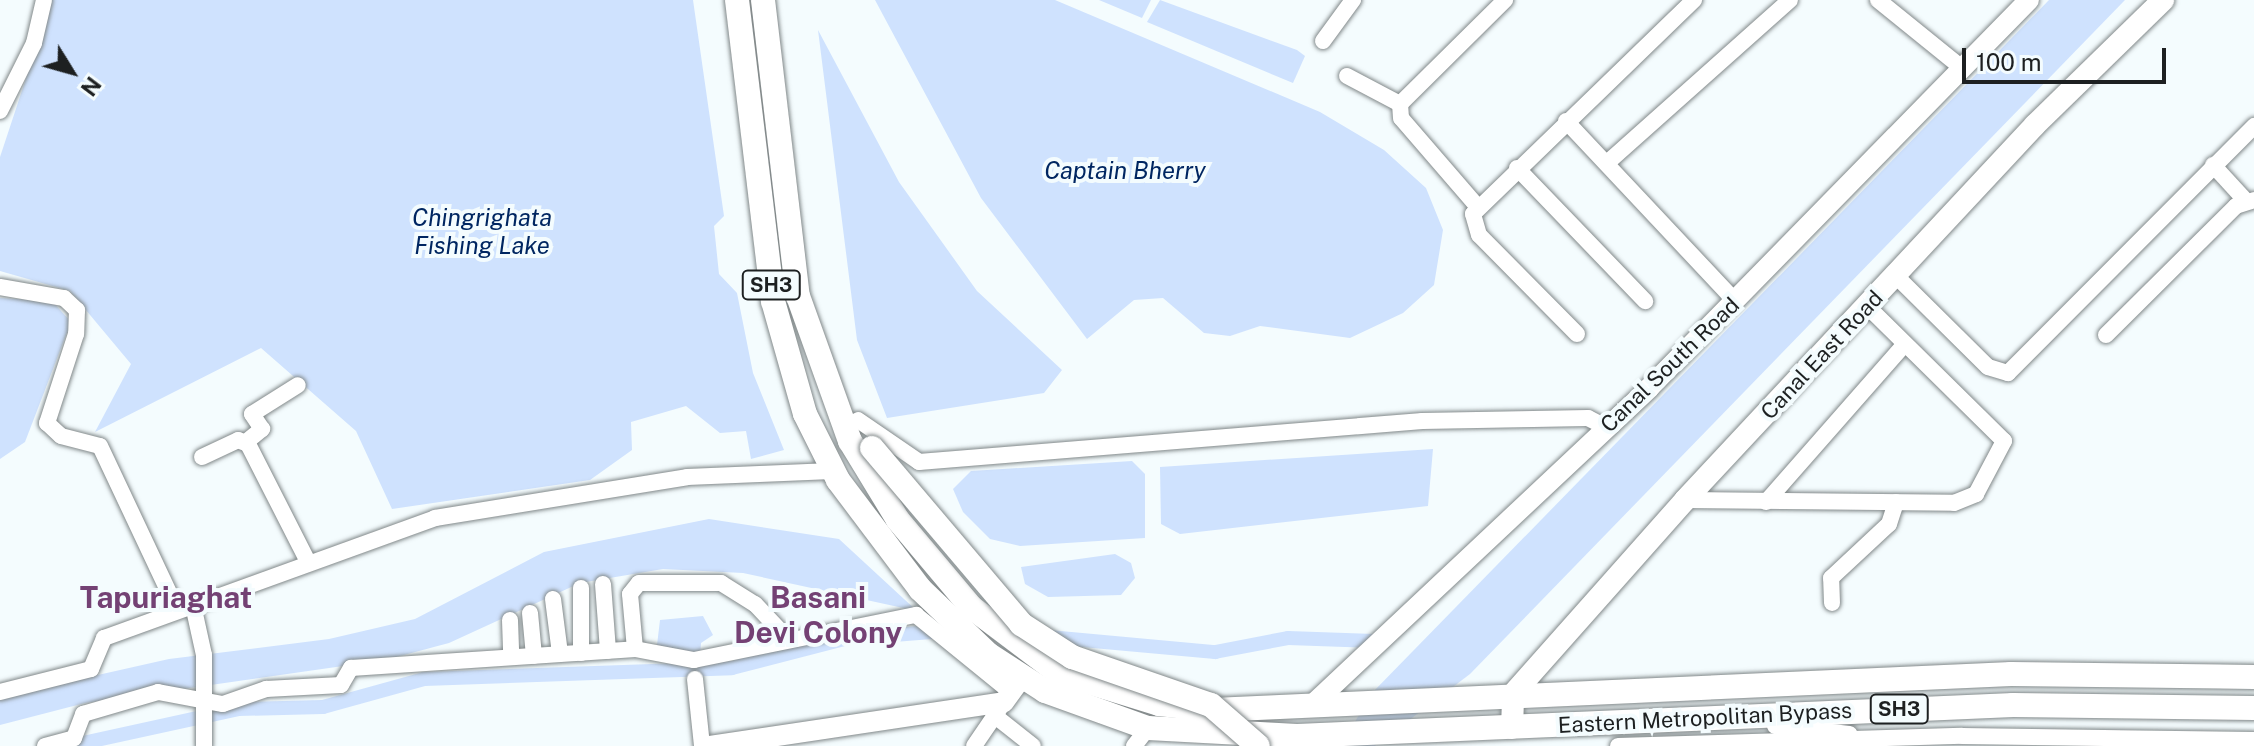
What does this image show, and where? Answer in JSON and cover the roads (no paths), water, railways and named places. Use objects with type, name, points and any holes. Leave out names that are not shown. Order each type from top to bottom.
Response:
[{"type":"main road","name":"Eastern Metropolitan Bypass","points":[[737,0],[779,330],[805,414],[835,476],[920,589],[982,658],[1008,698],[1141,737],[1292,741],[1335,737],[1420,737],[1512,728],[1699,718],[2013,705],[2254,708]]},
{"type":"main road","name":"Eastern Metropolitan Bypass","points":[[763,0],[798,296],[819,370],[865,452],[898,520],[971,607],[1028,656],[1109,691],[1186,708],[1347,705],[1513,694],[2011,674],[2254,677]]},
{"type":"main road","name":"Canal East Road","points":[[1513,694],[1685,500],[1867,306],[2163,0]]},
{"type":"main road","name":"Eastern Metropolitan Bypass","points":[[798,296],[858,420],[865,452]]},
{"type":"main road","points":[[865,452],[1021,624],[1072,657],[1211,705],[1258,746]]},
{"type":"main road","points":[[1512,728],[1513,694]]},
{"type":"main road","points":[[1292,741],[1312,705]]},
{"type":"main road","points":[[1335,737],[1347,705]]},
{"type":"street","points":[[0,111],[34,43],[44,0]]},
{"type":"street","points":[[1323,41],[1353,0]]},
{"type":"street","points":[[1505,0],[1400,104],[1401,118],[1477,206],[1479,235],[1577,334]]},
{"type":"street","points":[[1477,206],[1694,0]]},
{"type":"street","points":[[1607,163],[1790,0]]},
{"type":"street","points":[[1878,0],[1962,68]]},
{"type":"street","name":"Canal South Road","points":[[1312,705],[1339,673],[1606,427],[1735,301],[2029,0]]},
{"type":"street","points":[[1347,76],[1400,104]]},
{"type":"street","points":[[1566,121],[1735,301]]},
{"type":"street","points":[[1896,276],[1988,367],[2008,373],[2254,126]]},
{"type":"street","points":[[2106,335],[2250,200],[2213,165]]},
{"type":"street","points":[[1517,168],[1645,301]]},
{"type":"street","points":[[0,287],[64,298],[77,310],[76,334],[47,423],[61,436],[100,446],[185,607],[204,655],[204,746]]},
{"type":"street","points":[[1685,500],[1968,502],[2004,441],[1867,306]]},
{"type":"street","points":[[1766,502],[1905,344]]},
{"type":"street","points":[[202,457],[246,442],[262,429],[252,414],[298,385]]},
{"type":"street","points":[[858,420],[919,462],[1422,421],[1588,418],[1606,427]]},
{"type":"street","points":[[246,442],[307,560]]},
{"type":"street","points":[[0,692],[91,669],[104,638],[307,560],[470,511],[687,477],[835,476]]},
{"type":"street","points":[[1832,603],[1831,578],[1889,524],[1896,502]]},
{"type":"street","points":[[635,649],[630,594],[639,583],[721,583],[747,597],[788,639]]},
{"type":"street","points":[[603,584],[608,651]]},
{"type":"street","points":[[581,588],[581,653]]},
{"type":"street","points":[[553,599],[560,654]]},
{"type":"street","points":[[530,613],[534,656]]},
{"type":"street","points":[[45,746],[74,738],[83,714],[158,692],[223,704],[266,689],[336,687],[351,668],[635,649],[694,660],[916,615],[933,622],[982,658]]},
{"type":"street","points":[[510,620],[511,657]]},
{"type":"street","points":[[1339,673],[1347,705]]},
{"type":"street","points":[[695,679],[702,746]]},
{"type":"street","points":[[710,746],[1008,698]]},
{"type":"street","points":[[974,746],[1008,698]]},
{"type":"street","points":[[1008,698],[1033,746]]},
{"type":"street","points":[[1699,718],[1710,726],[1830,727],[1859,738]]},
{"type":"street","points":[[1618,746],[1859,738],[2254,740]]},
{"type":"water","name":"Chingrighata Fishing Lake","points":[[52,0],[693,0],[724,216],[714,226],[719,274],[737,293],[753,373],[784,450],[751,459],[746,431],[720,433],[686,406],[631,422],[632,450],[590,480],[392,509],[356,431],[261,348],[95,432],[131,364],[70,291],[0,271],[0,157]]},
{"type":"water","name":"Captain Bherry","points":[[875,0],[1055,0],[1320,112],[1384,150],[1426,188],[1443,230],[1434,285],[1403,313],[1350,338],[1260,326],[1230,336],[1204,333],[1163,298],[1134,300],[1087,339],[981,198]]},
{"type":"water","points":[[1099,0],[1151,0],[1142,18]]},
{"type":"water","points":[[1160,0],[1297,50],[1305,56],[1293,83],[1147,22]]},
{"type":"water","points":[[2049,0],[2125,0],[1470,674],[1375,746],[1341,746],[1371,694]]},
{"type":"water","points":[[818,30],[899,182],[977,291],[1062,370],[1044,393],[887,418],[857,340]]},
{"type":"water","points":[[0,298],[52,301],[71,322],[25,442],[0,459]]},
{"type":"water","points":[[1433,449],[1428,506],[1180,534],[1161,524],[1160,467]]},
{"type":"water","points":[[1132,461],[1145,474],[1145,538],[1020,546],[990,539],[963,512],[953,489],[971,471]]},
{"type":"water","points":[[709,519],[839,539],[917,611],[743,573],[663,569],[580,583],[449,643],[385,660],[85,703],[0,725],[0,697],[169,659],[329,639],[415,619],[544,552]]},
{"type":"water","points":[[1115,554],[1131,563],[1135,578],[1121,595],[1048,597],[1025,584],[1021,567]]},
{"type":"water","points":[[703,616],[713,635],[701,643],[700,656],[657,645],[660,620]]},
{"type":"waterway","points":[[69,746],[238,709],[323,707],[424,679],[732,668],[844,639],[944,631]]},
{"type":"waterway","points":[[1049,637],[1215,652],[1288,638],[1374,641]]},
{"type":"district","name":"Tapuriaghat","points":[[166,597]]},
{"type":"district","name":"Basani Devi Colony","points":[[818,614]]}]
